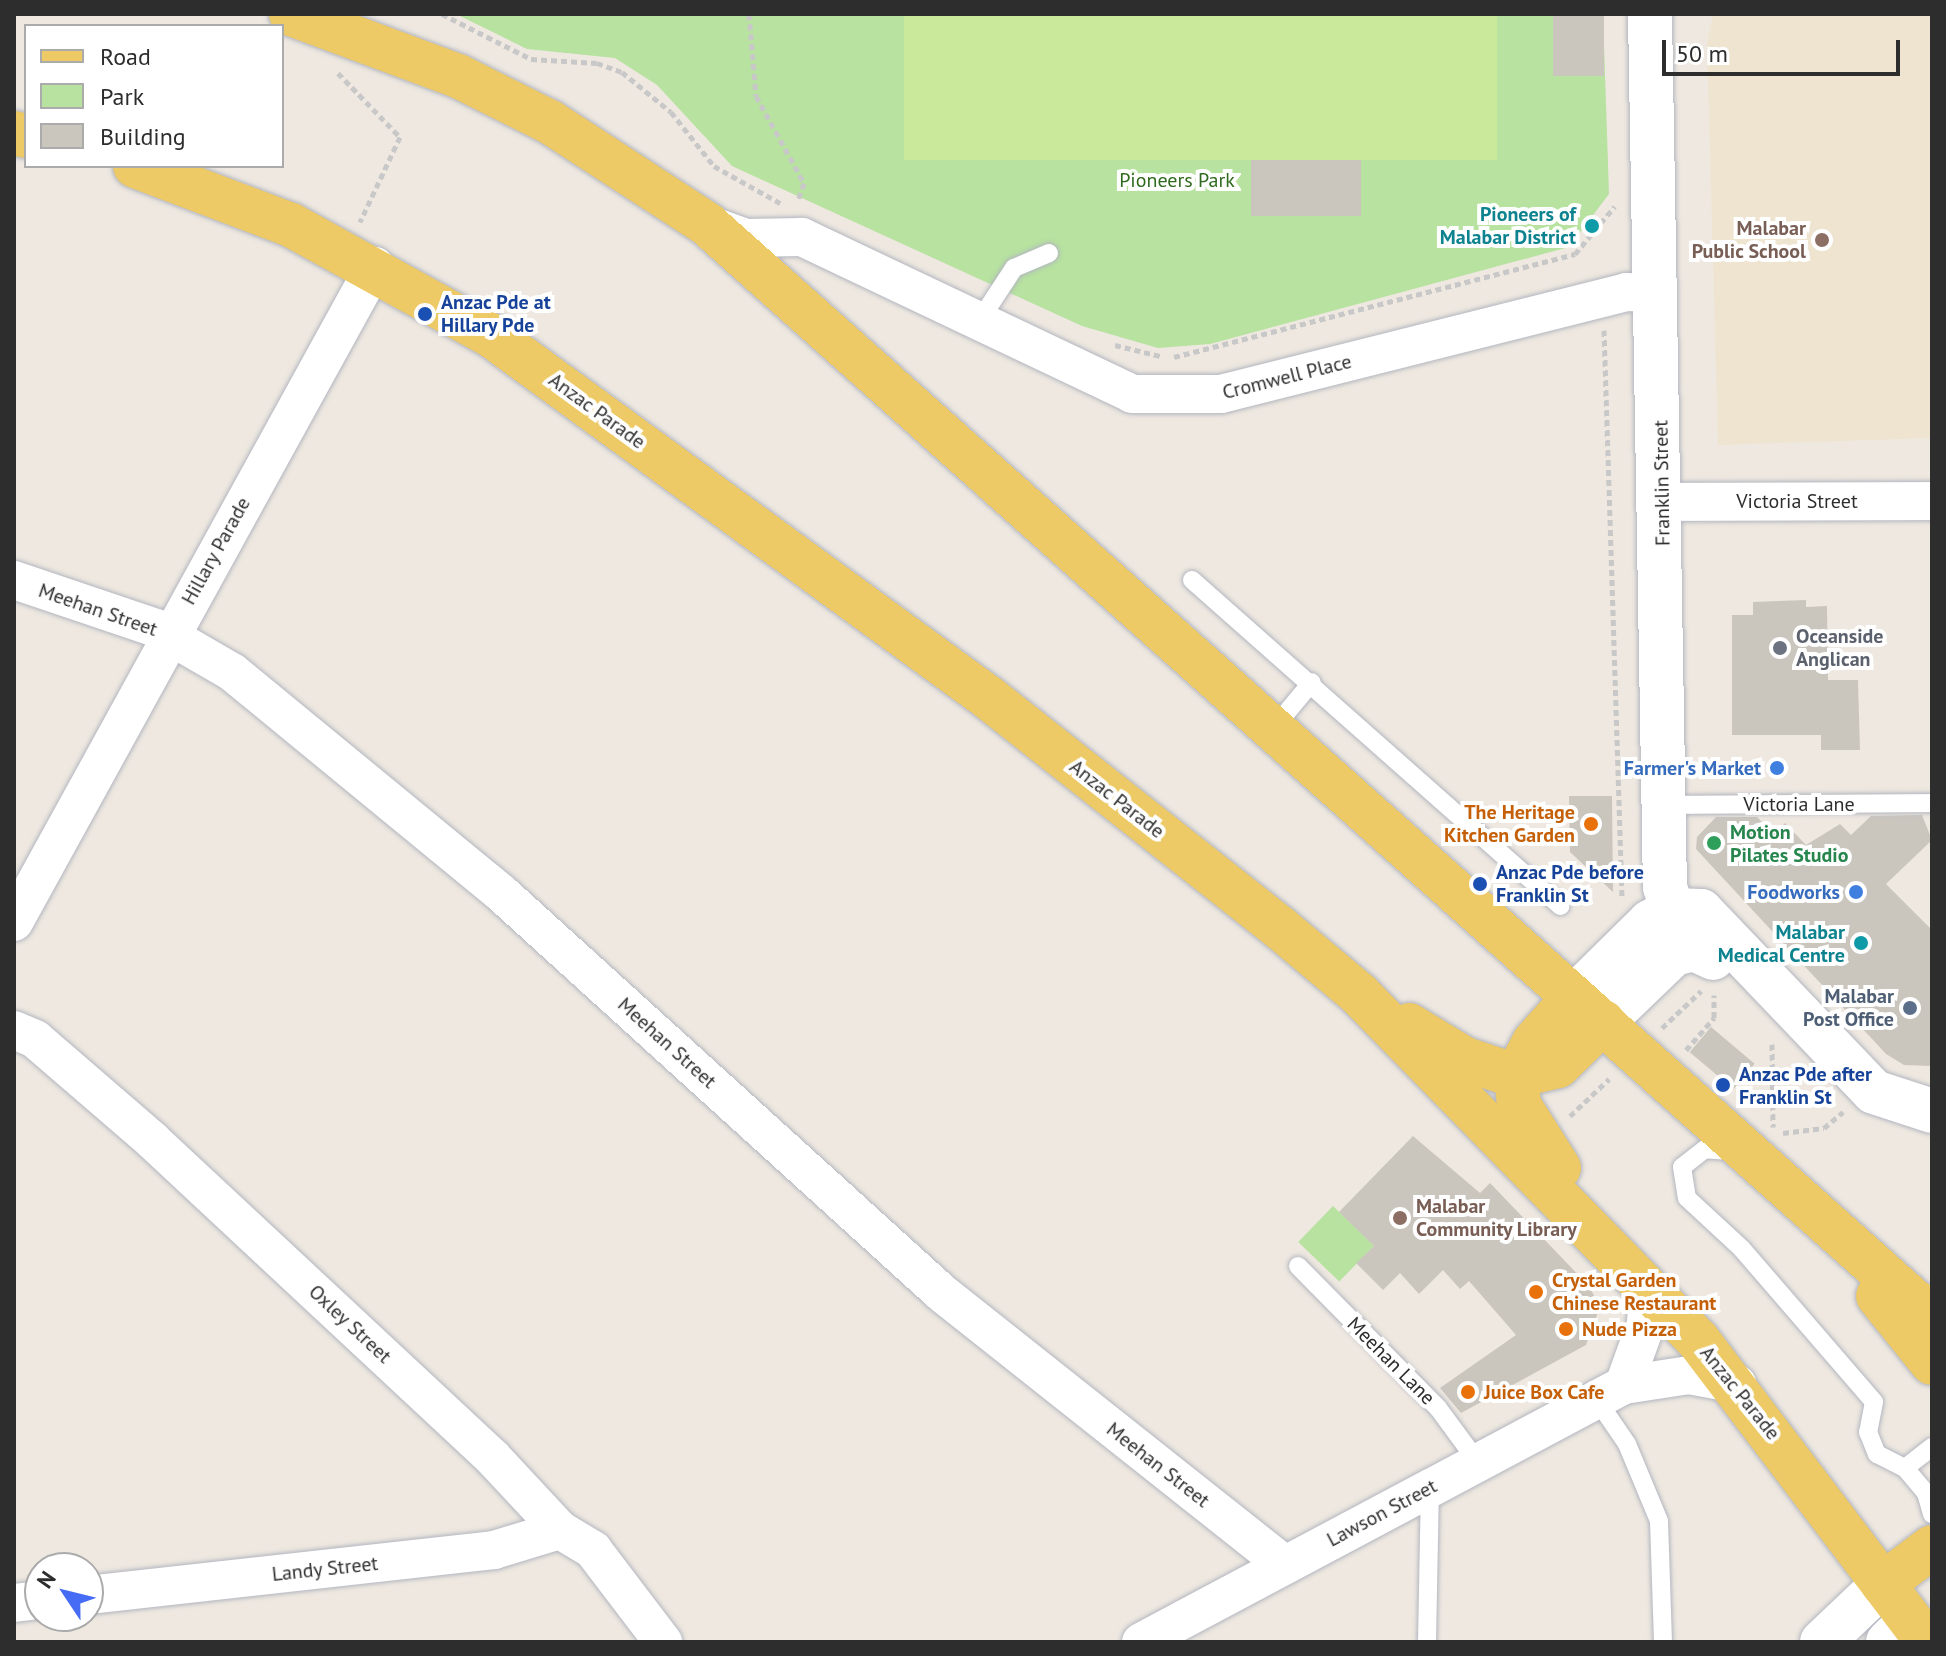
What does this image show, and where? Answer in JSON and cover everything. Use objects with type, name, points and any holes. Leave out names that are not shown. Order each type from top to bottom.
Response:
[{"type":"main road","points":[[291,14],[334,28],[550,122],[707,224],[1588,1009],[1764,1135],[1812,1209],[1932,1363]]},
{"type":"main road","name":"Anzac Parade","points":[[142,168],[190,182],[364,250],[492,336],[989,698],[1359,994],[1596,1228],[1737,1384],[1914,1626]]},
{"type":"main road","points":[[1359,994],[1465,1059],[1516,1076]]},
{"type":"main road","points":[[1588,1009],[1534,1042],[1516,1076],[1524,1114],[1596,1228]]},
{"type":"main road","points":[[1812,1209],[1932,1317]]},
{"type":"main road","points":[[1883,1584],[1931,1536]]},
{"type":"street","name":"Franklin Street","points":[[1650,14],[1662,502],[1667,805],[1665,887],[1688,948]]},
{"type":"street","name":"Cromwell Place","points":[[707,224],[746,238],[802,237],[1132,394],[1221,394],[1603,298],[1658,293]]},
{"type":"street","name":"Hillary Parade","points":[[14,922],[170,636],[364,250]]},
{"type":"street","name":"Victoria Street","points":[[1662,502],[1932,501]]},
{"type":"street","name":"Meehan Street","points":[[14,580],[170,636],[232,672],[501,893],[943,1294],[1285,1565]]},
{"type":"street","points":[[1588,1009],[1628,941],[1688,948],[1711,917],[1790,1036],[1874,1092],[1932,1111]]},
{"type":"street","name":"Oxley Street","points":[[14,1030],[35,1039],[153,1141],[492,1457],[560,1530],[593,1550],[663,1642]]},
{"type":"street","points":[[1610,1392],[1646,1324],[1648,1288]]},
{"type":"street","name":"Lawson Street","points":[[1141,1642],[1610,1392],[1689,1375],[1737,1384]]},
{"type":"street","name":"Landy Street","points":[[104,1593],[494,1550],[560,1530]]},
{"type":"street","points":[[1822,1642],[1883,1584]]},
{"type":"lane","points":[[978,323],[1014,268],[1049,253]]},
{"type":"lane","points":[[1192,580],[1312,682],[1561,906]]},
{"type":"lane","points":[[1272,730],[1312,682]]},
{"type":"lane","name":"Victoria Lane","points":[[1667,805],[1932,803]]},
{"type":"lane","points":[[1764,1135],[1705,1149],[1682,1167],[1687,1198],[1742,1249],[1874,1402],[1868,1432],[1877,1454],[1905,1468],[1926,1493],[1931,1536]]},
{"type":"lane","name":"Meehan Lane","points":[[1298,1266],[1438,1408],[1477,1461]]},
{"type":"lane","points":[[1610,1392],[1627,1444],[1659,1521],[1663,1642]]},
{"type":"lane","points":[[1905,1468],[1932,1447]]},
{"type":"lane","points":[[1427,1642],[1430,1488]]},
{"type":"path","points":[[442,14],[515,54],[622,72],[671,112],[714,166],[779,200],[798,200],[812,207]]},
{"type":"path","points":[[749,14],[760,110],[804,183],[798,200]]},
{"type":"path","points":[[334,28],[327,55],[335,71],[400,137],[364,250]]},
{"type":"path","points":[[779,200],[782,210]]},
{"type":"path","points":[[1105,343],[1171,358],[1270,336],[1568,257],[1582,250],[1616,204],[1656,201]]},
{"type":"path","points":[[1603,298],[1622,897]]},
{"type":"path","points":[[1669,1036],[1660,1030],[1688,948]]},
{"type":"path","points":[[1685,1051],[1714,1018],[1714,991]]},
{"type":"path","points":[[1790,1036],[1764,1135],[1824,1128],[1844,1111]]},
{"type":"path","points":[[1677,1044],[1696,1061]]},
{"type":"path","points":[[1565,1120],[1621,1068]]},
{"type":"shaded area","name":"Malabar Public School","points":[[1713,14],[1932,14],[1932,438],[1718,445],[1707,43]]},
{"type":"green space","name":"Pioneers Park","points":[[456,14],[1603,14],[1609,194],[1569,247],[1210,344],[1158,348],[1082,326],[732,166],[657,85],[615,58],[527,49]]},
{"type":"green space","points":[[904,14],[1497,14],[1497,160],[904,160]]},
{"type":"green space","points":[[1333,1206],[1374,1246],[1339,1282],[1298,1242]]},
{"type":"building","points":[[1553,14],[1604,14],[1604,76],[1553,76]]},
{"type":"building","points":[[1251,160],[1361,160],[1361,216],[1251,216]]},
{"type":"building","name":"Oceanside Anglican","points":[[1806,600],[1806,607],[1827,606],[1828,680],[1858,680],[1860,750],[1821,750],[1821,735],[1732,735],[1732,615],[1753,615],[1753,602]]},
{"type":"building","name":"The Heritage Kitchen Garden","points":[[1569,796],[1612,796],[1613,892],[1570,852]]},
{"type":"building","points":[[1922,815],[1932,840],[1886,884],[1932,930],[1932,1066],[1904,1065],[1886,1054],[1696,849],[1697,837],[1716,817],[1757,817],[1774,834],[1785,823],[1806,845],[1840,824],[1851,835],[1871,816]]},
{"type":"building","points":[[1711,1027],[1755,1064],[1733,1089],[1690,1052]]},
{"type":"building","points":[[1413,1136],[1480,1193],[1490,1183],[1589,1286],[1600,1307],[1586,1345],[1461,1413],[1440,1388],[1516,1335],[1469,1281],[1460,1289],[1443,1270],[1419,1294],[1400,1273],[1383,1290],[1356,1263],[1374,1246],[1339,1212]]},
{"type":"place","name":"Pioneers of Malabar District","points":[[1592,226]]},
{"type":"place","name":"Malabar Public School","points":[[1822,240]]},
{"type":"place","name":"Anzac Pde at Hillary Pde","points":[[425,314]]},
{"type":"place","name":"Oceanside Anglican","points":[[1780,648]]},
{"type":"place","name":"Farmer's Market","points":[[1777,768]]},
{"type":"place","name":"The Heritage Kitchen Garden","points":[[1591,824]]},
{"type":"place","name":"Motion Pilates Studio","points":[[1714,843]]},
{"type":"place","name":"Anzac Pde before Franklin St","points":[[1480,884]]},
{"type":"place","name":"Foodworks","points":[[1856,892]]},
{"type":"place","name":"Malabar Medical Centre","points":[[1861,943]]},
{"type":"place","name":"Malabar Post Office","points":[[1910,1008]]},
{"type":"place","name":"Anzac Pde after Franklin St","points":[[1723,1085]]},
{"type":"place","name":"Malabar Community Library","points":[[1400,1218]]},
{"type":"place","name":"Crystal Garden Chinese Restaurant","points":[[1536,1292]]},
{"type":"place","name":"Nude Pizza","points":[[1566,1329]]},
{"type":"place","name":"Juice Box Cafe","points":[[1468,1392]]}]
